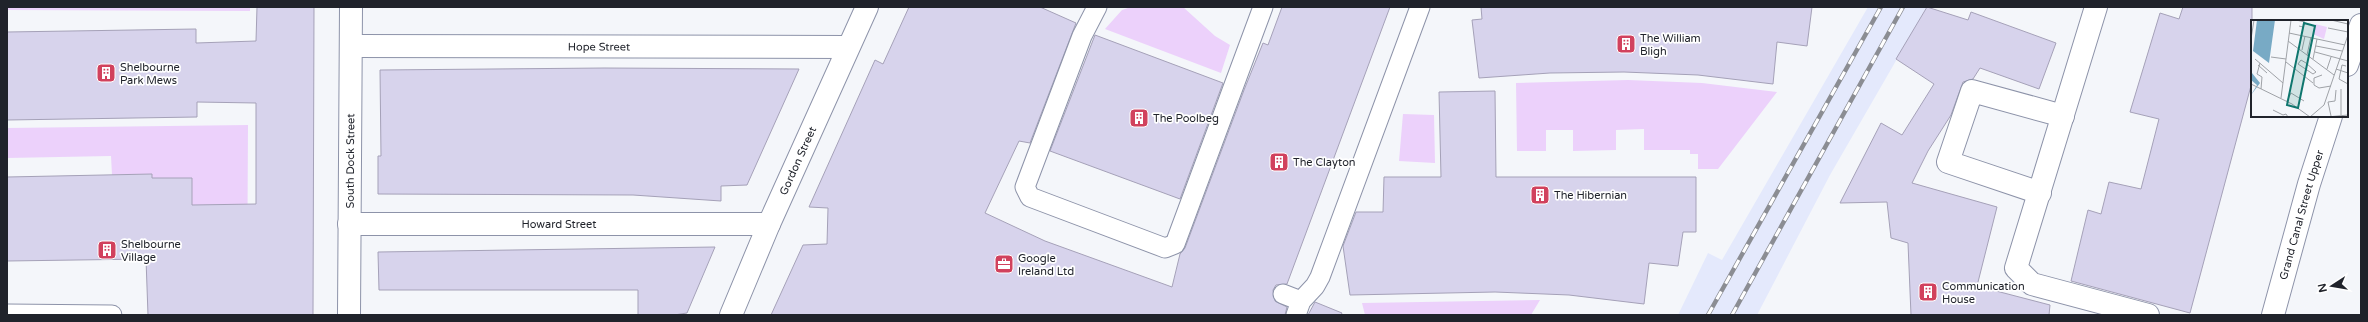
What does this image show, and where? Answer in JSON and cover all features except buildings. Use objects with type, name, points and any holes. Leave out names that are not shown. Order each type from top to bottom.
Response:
[{"type":"street","name":"South Dock Street","points":[[349,315],[351,7]]},
{"type":"street","name":"Gordon Street","points":[[731,315],[769,224],[847,47],[867,7]]},
{"type":"street","points":[[2096,7],[2016,268],[2032,284],[2148,315]]},
{"type":"street","points":[[2348,62],[2361,25]]},
{"type":"street","name":"Hope Street","points":[[351,46],[847,47]]},
{"type":"street","points":[[2040,193],[1948,162],[1972,90],[2063,116]]},
{"type":"street","name":"Grand Canal Street Upper","points":[[2273,315],[2309,184],[2331,117]]},
{"type":"street","name":"Howard Street","points":[[349,224],[769,224]]},
{"type":"lane","points":[[1097,7],[1082,36],[1025,187],[1030,197],[1172,251],[1263,7]]},
{"type":"lane","points":[[1283,294],[1299,308],[1306,293],[1315,286],[1320,277],[1420,7]]},
{"type":"lane","points":[[7,314],[112,315]]},
{"type":"shaded area","points":[[7,7],[250,7],[250,11],[7,10]]},
{"type":"shaded area","points":[[1131,7],[1183,7],[1215,36],[1230,45],[1221,73],[1105,29],[1122,10]]},
{"type":"shaded area","points":[[1868,7],[1927,7],[1830,175],[1757,315],[1678,315],[1708,253],[1722,260]]},
{"type":"shaded area","points":[[1628,80],[1702,83],[1777,92],[1718,169],[1698,169],[1698,154],[1690,154],[1690,150],[1644,150],[1644,129],[1616,130],[1616,150],[1573,151],[1573,130],[1546,130],[1546,151],[1517,151],[1516,83]]},
{"type":"shaded area","points":[[1403,114],[1434,115],[1435,163],[1399,161]]},
{"type":"shaded area","points":[[248,125],[247,315],[192,205],[191,178],[152,178],[151,174],[112,175],[111,156],[7,158],[7,128]]},
{"type":"shaded area","points":[[1540,300],[1531,315],[1365,315],[1362,303]]},
{"type":"railway","points":[[1708,315],[1881,7]]},
{"type":"railway","points":[[1732,315],[1903,7]]},
{"type":"place","name":"The William Bligh","points":[[1626,44]]},
{"type":"place","name":"Shelbourne Park Mews","points":[[106,73]]},
{"type":"place","name":"The Poolbeg","points":[[1139,118]]},
{"type":"place","name":"The Clayton","points":[[1279,162]]},
{"type":"place","name":"The Hibernian","points":[[1540,195]]},
{"type":"place","name":"Shelbourne Village","points":[[107,250]]},
{"type":"place","name":"Google Ireland Ltd","points":[[1004,264]]},
{"type":"place","name":"Communication House","points":[[1928,292]]}]
